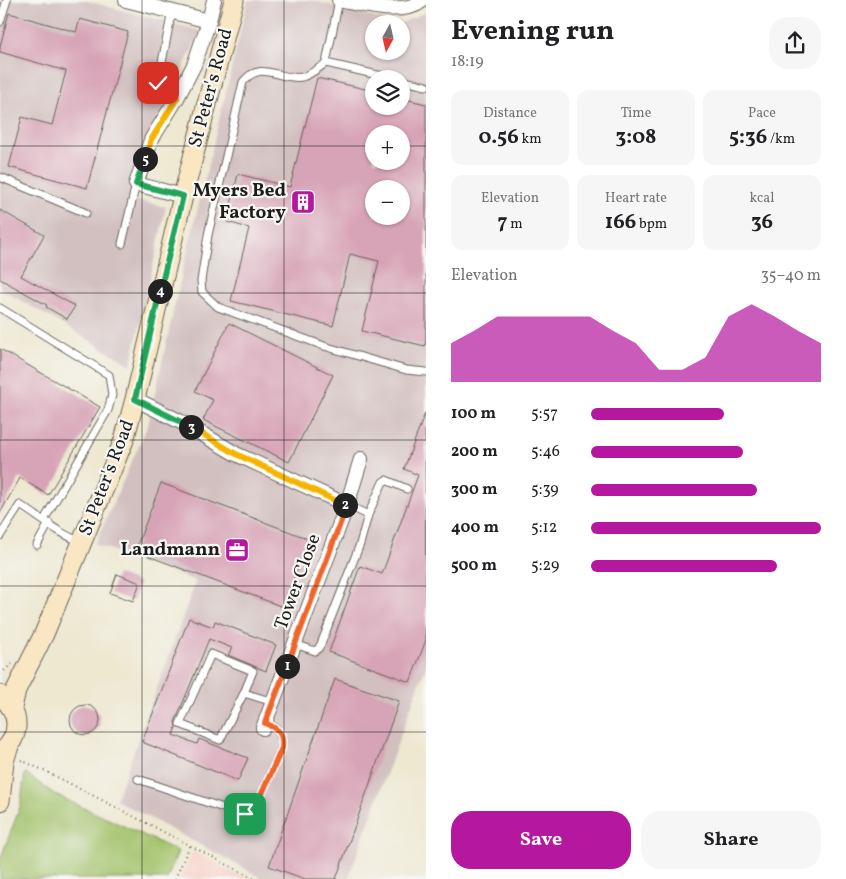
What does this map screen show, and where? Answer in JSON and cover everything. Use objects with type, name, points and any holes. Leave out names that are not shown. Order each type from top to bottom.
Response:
[{"type":"street","points":[[126,0],[209,21]]},
{"type":"street","points":[[183,196],[136,184],[151,140],[177,98],[194,65],[214,0]]},
{"type":"street","name":"St Peter's Road","points":[[6,702],[16,690],[44,634],[124,440],[183,196],[234,0]]},
{"type":"street","points":[[339,0],[400,9],[420,3],[423,0]]},
{"type":"street","points":[[135,399],[185,424],[236,454],[347,505]]},
{"type":"street","name":"Tower Close","points":[[264,725],[347,505],[361,459]]},
{"type":"street","points":[[0,684],[31,658]]},
{"type":"street","points":[[0,801],[4,761],[9,753],[17,724],[6,702]]},
{"type":"lane","points":[[0,22],[7,0]]},
{"type":"lane","points":[[326,63],[339,0]]},
{"type":"lane","points":[[172,11],[158,83],[159,88],[177,98]]},
{"type":"lane","points":[[365,72],[326,63],[304,77],[295,78],[258,70],[249,74],[243,82],[208,235],[201,281],[202,292],[218,306],[324,346],[406,370],[426,372]]},
{"type":"lane","points":[[410,82],[426,86]]},
{"type":"lane","points":[[0,177],[86,213]]},
{"type":"lane","points":[[122,244],[136,184]]},
{"type":"lane","points":[[0,308],[108,375],[112,395],[108,410],[47,522],[37,545]]},
{"type":"lane","points":[[295,644],[315,651],[321,644],[360,544],[368,515],[383,482],[386,480],[407,489]]},
{"type":"lane","points":[[347,505],[368,515]]},
{"type":"lane","points":[[0,536],[20,506],[47,522],[62,534],[82,543]]},
{"type":"lane","points":[[211,654],[253,671],[244,692],[220,740],[180,724],[211,654]]},
{"type":"lane","points":[[244,692],[273,702]]},
{"type":"lane","points":[[138,779],[235,812],[245,814],[252,812],[257,805],[282,748],[283,740],[276,728],[264,725]]},
{"type":"path","points":[[9,753],[255,879]]},
{"type":"path","points":[[175,879],[190,845]]},
{"type":"shaded area","points":[[0,0],[83,0],[201,31],[149,137],[130,199],[166,207],[131,365],[0,288]]},
{"type":"shaded area","points":[[248,0],[311,0],[366,15],[365,60],[410,60],[410,19],[426,12],[426,666],[348,879],[264,879],[116,800],[196,581],[95,544],[148,425],[179,286]]},
{"type":"shaded area","points":[[193,852],[248,879],[180,879]]},
{"type":"green space","points":[[25,773],[56,795],[178,851],[167,879],[0,879],[0,860],[20,807]]},
{"type":"building","points":[[9,13],[76,32],[80,19],[128,32],[87,188],[9,167],[22,117],[52,125],[66,71],[0,52]]},
{"type":"building","name":"Myers Bed Factory","points":[[317,78],[365,89],[365,115],[410,115],[410,100],[426,104],[425,346],[362,331],[379,261],[350,254],[333,326],[231,301],[249,228],[227,222],[238,174],[290,187]]},
{"type":"building","points":[[0,210],[44,235],[21,276],[75,306],[67,319],[46,307],[47,305],[0,279]]},
{"type":"building","points":[[229,323],[333,375],[289,462],[203,420],[213,400],[195,391]]},
{"type":"building","points":[[0,349],[100,407],[48,495],[20,478],[0,513]]},
{"type":"building","points":[[425,413],[426,640],[410,682],[329,652],[360,566],[382,574],[418,475],[404,469]]},
{"type":"building","points":[[161,483],[309,539],[283,607],[135,551]]},
{"type":"building","points":[[117,574],[140,583],[133,601],[110,593]]},
{"type":"building","points":[[189,618],[213,627],[215,621],[276,645],[266,671],[228,655],[232,648],[209,639],[175,722],[176,727],[173,735],[197,744],[199,739],[248,758],[238,781],[142,742]]},
{"type":"building","points":[[335,679],[399,701],[336,879],[305,879],[269,866]]},
{"type":"building","points":[[85,705],[91,706],[99,714],[99,726],[91,734],[85,735],[79,734],[71,726],[70,720],[71,714],[79,706]]},
{"type":"place","name":"Myers Bed Factory","points":[[303,202]]},
{"type":"place","name":"Landmann","points":[[237,550]]},
{"type":"route","points":[[158,83],[159,88],[177,98],[151,140],[136,184],[183,196],[135,399],[185,424],[236,454],[347,505],[265,723],[280,732],[283,740],[282,748],[257,805],[252,812],[245,814]]}]
